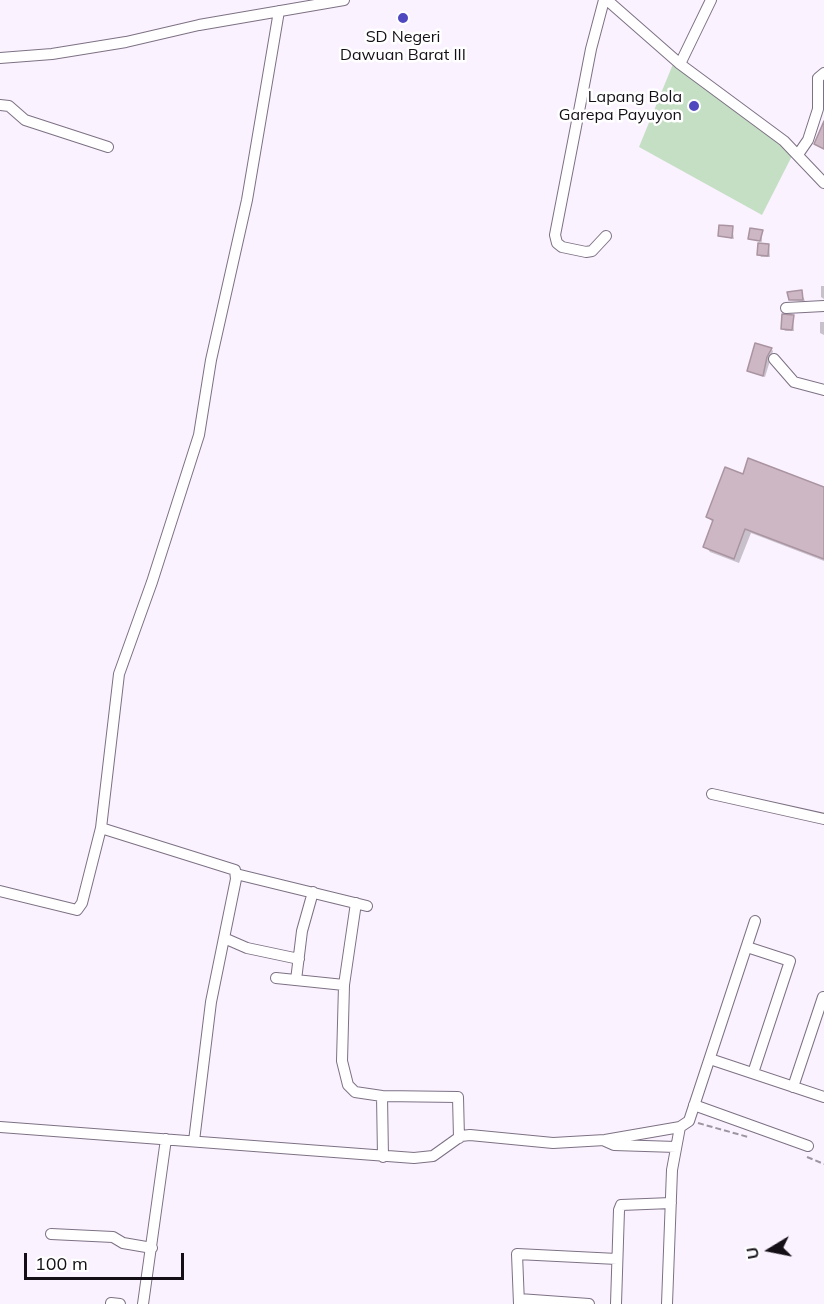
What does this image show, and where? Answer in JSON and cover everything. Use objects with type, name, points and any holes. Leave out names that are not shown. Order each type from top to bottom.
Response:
[{"type":"street","points":[[0,891],[77,910],[82,903],[101,828],[119,674],[152,582],[199,435],[211,360],[247,200],[275,12],[270,0]]},
{"type":"street","points":[[0,58],[51,54],[126,42],[199,25],[344,0]]},
{"type":"street","points":[[606,236],[592,251],[586,252],[562,247],[557,243],[555,235],[591,49],[605,0],[680,64],[799,153],[824,183]]},
{"type":"street","points":[[680,64],[711,0]]},
{"type":"street","points":[[799,153],[808,140],[818,109],[818,78],[824,73]]},
{"type":"street","points":[[0,105],[9,106],[25,120],[108,147]]},
{"type":"street","points":[[786,308],[824,306]]},
{"type":"street","points":[[774,359],[794,382],[824,390]]},
{"type":"street","points":[[712,794],[824,819]]},
{"type":"street","points":[[101,828],[233,868],[236,873],[211,1002],[194,1141]]},
{"type":"street","points":[[236,873],[362,905],[344,985],[342,1049],[345,1079],[355,1092],[382,1095],[458,1096],[459,1138]]},
{"type":"street","points":[[296,980],[302,932],[312,892]]},
{"type":"street","points":[[667,1304],[670,1203],[676,1148],[684,1124],[694,1105],[755,921]]},
{"type":"street","points":[[224,939],[246,948],[299,959]]},
{"type":"street","points":[[747,947],[790,961],[753,1073]]},
{"type":"street","points":[[276,978],[344,985]]},
{"type":"street","points":[[793,1087],[823,997]]},
{"type":"street","points":[[710,1059],[824,1097]]},
{"type":"street","points":[[382,1095],[382,1157]]},
{"type":"street","points":[[694,1105],[805,1151]]},
{"type":"street","points":[[0,1127],[382,1157],[433,1156],[459,1138],[470,1134],[553,1143],[605,1140],[684,1124]]},
{"type":"street","points":[[143,1304],[166,1139]]},
{"type":"street","points":[[605,1140],[614,1145],[676,1148]]},
{"type":"street","points":[[616,1304],[621,1205],[670,1203]]},
{"type":"street","points":[[51,1234],[113,1238],[123,1243],[152,1248]]},
{"type":"street","points":[[589,1304],[519,1301],[517,1254],[617,1259]]},
{"type":"path","points":[[684,1124],[749,1137]]},
{"type":"path","points":[[805,1151],[824,1164]]},
{"type":"green space","name":"Lapang Bola Garepa Payuyon","points":[[673,64],[795,150],[762,215],[639,147]]},
{"type":"building","points":[[824,121],[824,149],[814,144]]},
{"type":"building","points":[[719,225],[733,226],[732,238],[718,236]]},
{"type":"building","points":[[750,228],[763,230],[760,241],[748,239]]},
{"type":"building","points":[[758,243],[769,244],[768,256],[757,255]]},
{"type":"building","points":[[802,290],[803,300],[789,300],[787,292]]},
{"type":"building","points":[[782,314],[794,315],[792,330],[781,329]]},
{"type":"building","points":[[755,343],[772,348],[767,357],[763,376],[747,371]]},
{"type":"building","points":[[748,458],[824,487],[824,559],[745,529],[734,559],[703,547],[713,520],[706,517],[725,467],[743,474]]},
{"type":"place","name":"SD Negeri Dawuan Barat III","points":[[403,18]]},
{"type":"place","name":"Lapang Bola Garepa Payuyon","points":[[694,106]]}]
